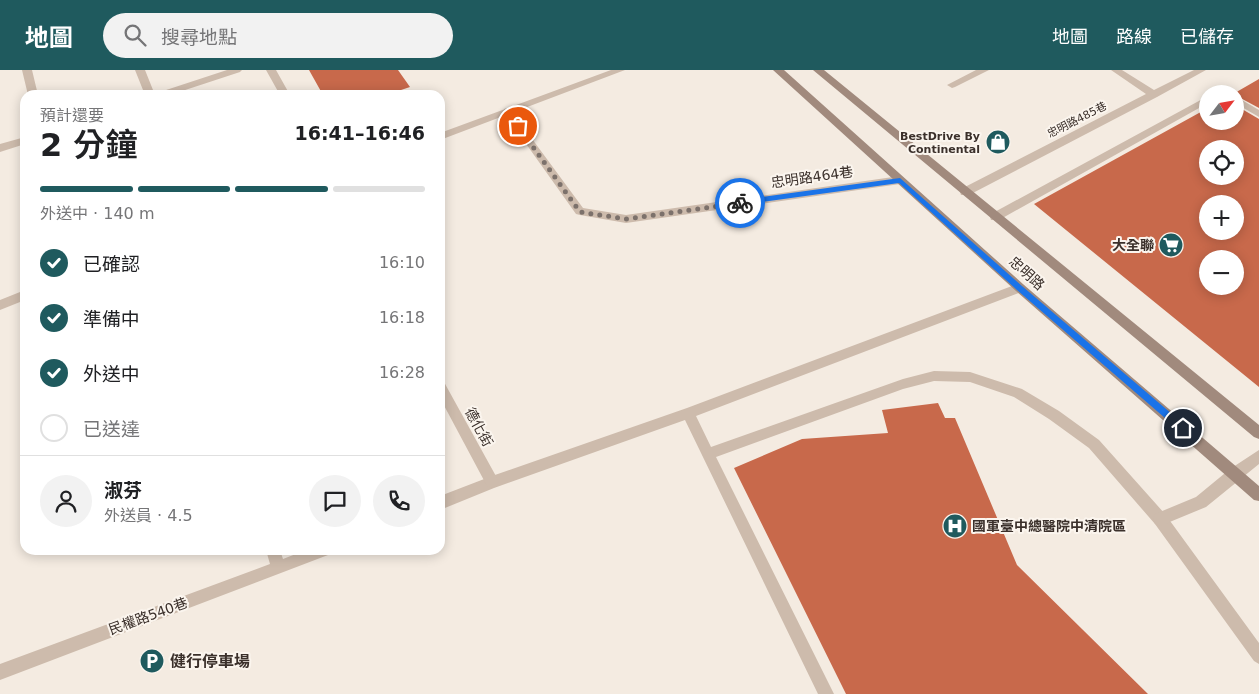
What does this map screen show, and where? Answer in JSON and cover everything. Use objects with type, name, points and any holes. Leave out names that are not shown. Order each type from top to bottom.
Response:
[{"type":"main road","name":"忠明路","points":[[778,70],[1020,288],[1259,495]]},
{"type":"main road","name":"忠明路","points":[[818,70],[1259,433]]},
{"type":"street","points":[[27,70],[32,90]]},
{"type":"street","points":[[140,70],[148,90]]},
{"type":"street","points":[[175,90],[237,70]]},
{"type":"street","points":[[270,70],[282,90]]},
{"type":"street","points":[[445,135],[620,70]]},
{"type":"street","points":[[952,85],[984,70]]},
{"type":"street","points":[[1116,70],[1154,95]]},
{"type":"street","name":"忠明路485巷","points":[[965,192],[1201,70]]},
{"type":"street","points":[[995,217],[1199,104]]},
{"type":"street","points":[[1244,105],[1259,114]]},
{"type":"street","name":"忠明路464巷","points":[[507,111],[580,212],[626,219],[900,180]]},
{"type":"street","points":[[0,148],[20,142]]},
{"type":"street","points":[[445,501],[1020,288]]},
{"type":"street","points":[[0,305],[20,297]]},
{"type":"street","points":[[708,454],[903,384],[934,376],[970,377],[1018,393],[1094,444],[1160,519],[1259,656]]},
{"type":"street","name":"德化街","points":[[445,395],[492,482]]},
{"type":"street","points":[[688,412],[826,694]]},
{"type":"street","points":[[1160,519],[1200,502],[1234,473],[1259,456]]},
{"type":"street","points":[[275,555],[279,568]]},
{"type":"street","name":"民權路540巷","points":[[0,672],[312,555]]},
{"type":"building","points":[[309,70],[398,70],[410,87],[401,90],[320,90]]},
{"type":"building","points":[[1259,79],[1259,108],[1244,100],[1244,88]]},
{"type":"building","name":"大全聯","points":[[1244,110],[1259,119],[1259,387],[1034,204],[1199,113],[1199,130],[1244,130]]},
{"type":"building","points":[[938,403],[945,418],[955,418],[1017,565],[1148,694],[846,694],[734,468],[802,439],[888,433],[882,410]]},
{"type":"way so far","points":[[518,126],[580,212],[626,219],[740,203]]},
{"type":"place","name":"BestDrive By Continental","points":[[998,142]]},
{"type":"place","name":"大全聯","points":[[1171,245]]},
{"type":"place","name":"國軍臺中總醫院中清院區","points":[[955,526]]},
{"type":"place","name":"健行停車場","points":[[152,661]]},
{"type":"route","points":[[740,203],[900,180],[1020,288],[1183,428]]}]
